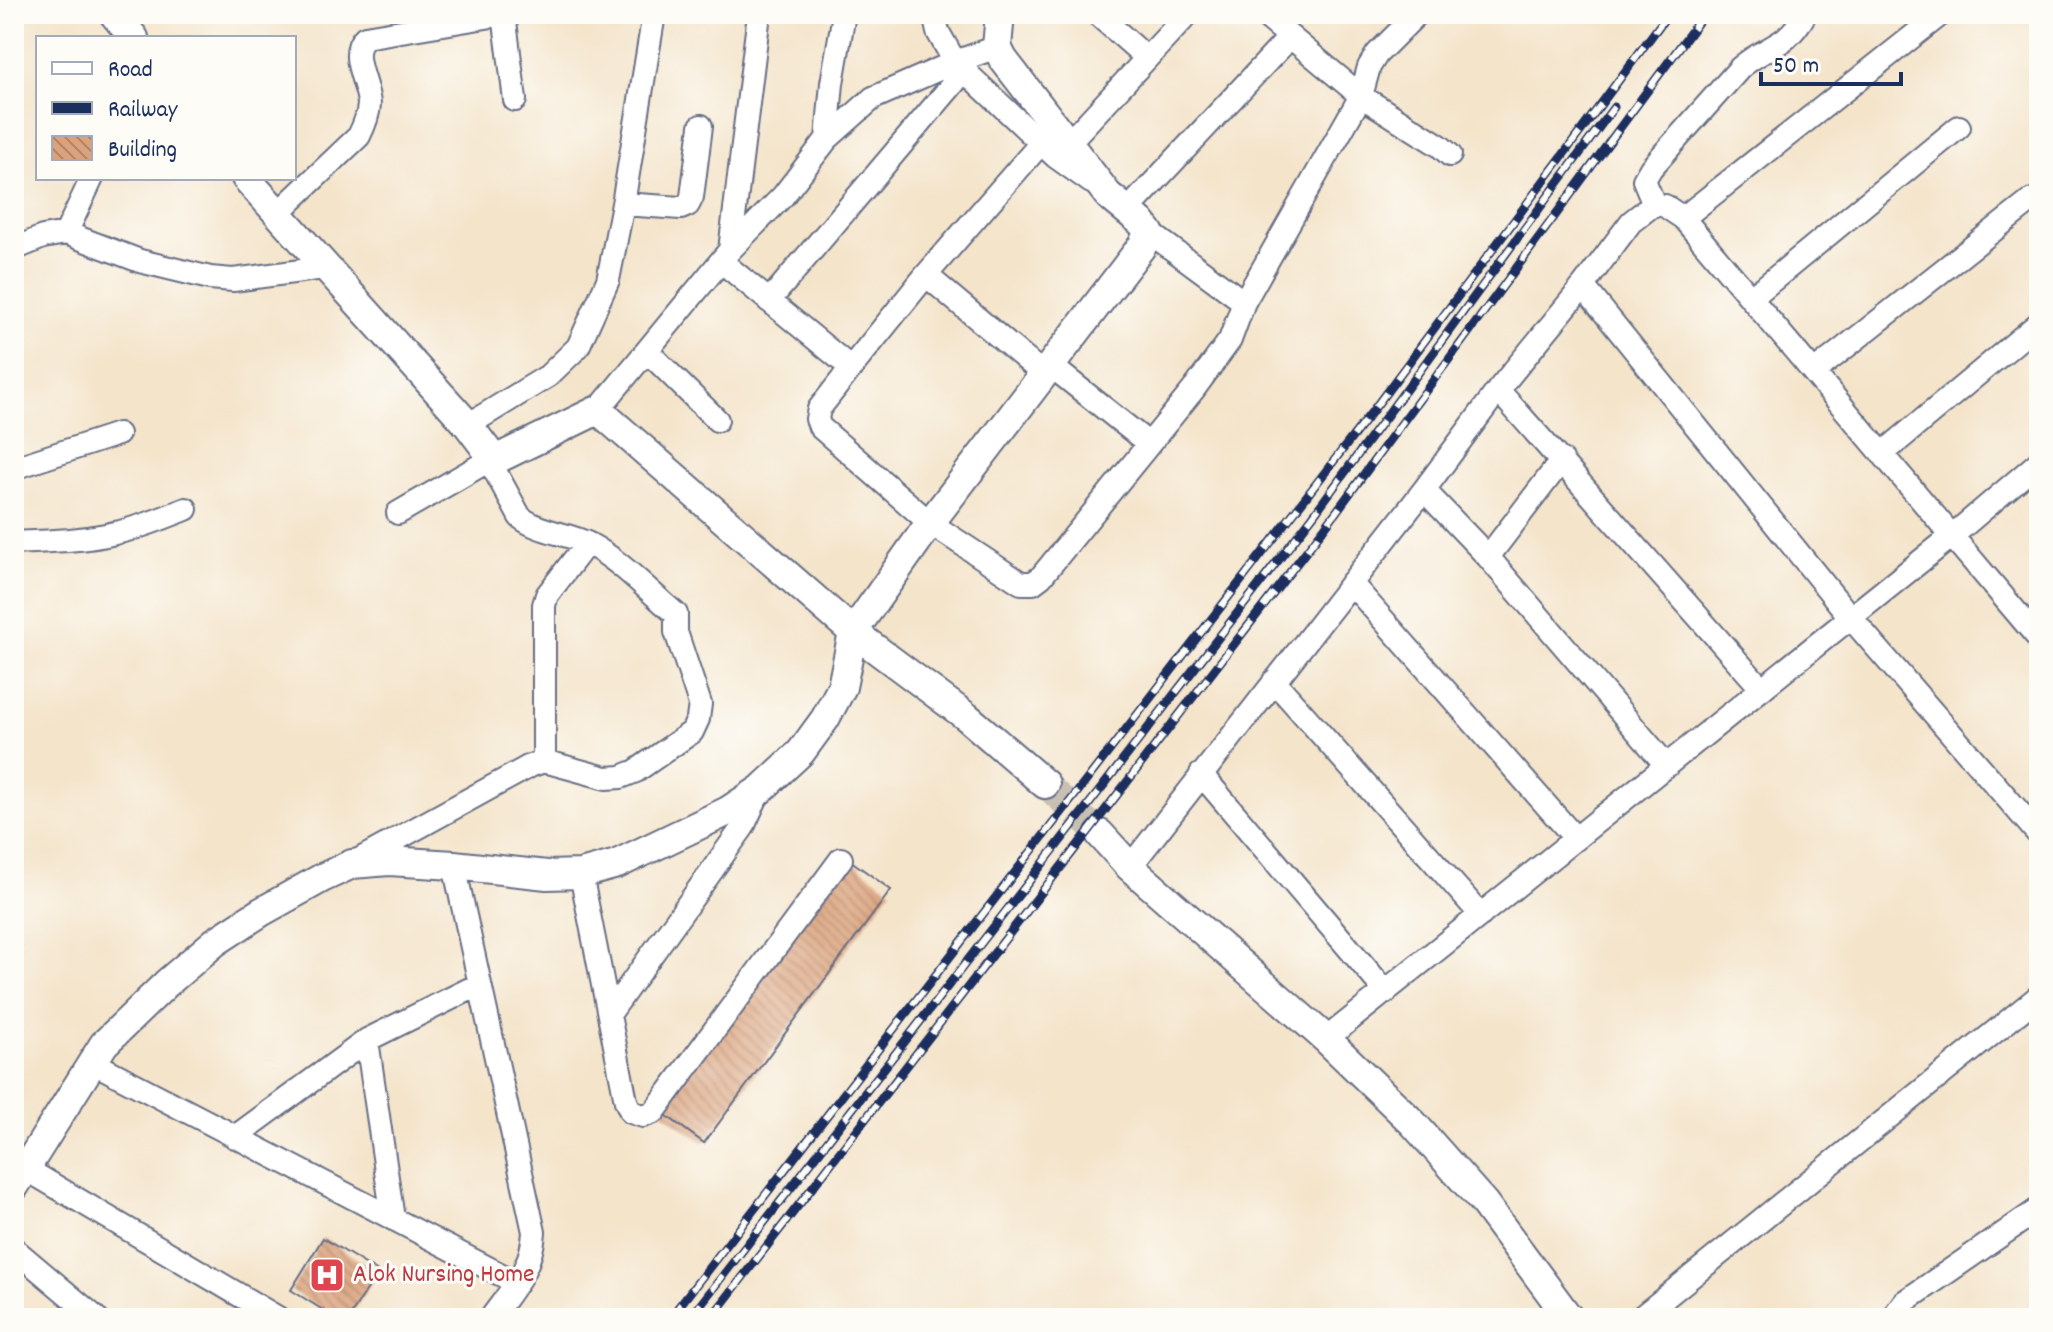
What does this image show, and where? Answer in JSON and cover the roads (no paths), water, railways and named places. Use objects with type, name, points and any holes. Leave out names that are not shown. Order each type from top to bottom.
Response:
[{"type":"street","points":[[114,14],[132,36]]},
{"type":"street","points":[[277,214],[359,136],[367,120],[369,103],[357,51],[365,37],[504,14],[515,100]]},
{"type":"street","points":[[468,425],[548,376],[578,347],[608,280],[654,14]]},
{"type":"street","points":[[726,256],[759,14]]},
{"type":"street","points":[[827,139],[832,83],[844,14]]},
{"type":"street","points":[[934,14],[938,32],[960,66],[1149,232],[1244,302]]},
{"type":"street","points":[[1000,14],[997,47],[1055,148]]},
{"type":"street","points":[[1097,14],[1147,58]]},
{"type":"street","points":[[1188,14],[926,275],[819,409],[817,419],[820,427],[930,523],[1021,583],[1033,583],[1041,577],[1230,340],[1244,302],[1361,96],[1369,67],[1377,54],[1417,14]]},
{"type":"street","points":[[1263,14],[1361,96],[1450,155]]},
{"type":"street","points":[[1654,204],[1644,180],[1651,168],[1740,68],[1790,36],[1805,14]]},
{"type":"street","points":[[1683,218],[1941,14]]},
{"type":"street","points":[[1118,203],[1289,38]]},
{"type":"street","points":[[398,513],[491,459],[499,458],[598,410],[726,256],[783,196],[827,139],[873,98],[960,66],[997,47]]},
{"type":"street","points":[[769,301],[960,66]]},
{"type":"street","points":[[623,204],[681,208],[688,205],[692,197],[701,126]]},
{"type":"street","points":[[1751,298],[1959,127]]},
{"type":"street","points":[[66,233],[91,180]]},
{"type":"street","points":[[248,180],[468,425],[491,459],[520,517],[528,523],[587,543],[676,614],[676,632],[700,704],[692,732],[636,771],[621,777],[606,778],[544,761],[530,766],[261,912],[215,942],[104,1044],[20,1178],[278,1318]]},
{"type":"street","points":[[1814,372],[2032,200]]},
{"type":"street","points":[[1130,867],[1424,490],[1498,390],[1631,222],[1654,204],[1665,206],[1683,218],[1952,536],[2034,624]]},
{"type":"street","points":[[352,864],[389,861],[547,875],[581,874],[617,864],[728,811],[760,790],[801,752],[825,719],[842,687],[853,632],[930,523],[1142,246],[1149,232]]},
{"type":"street","points":[[14,249],[43,237],[66,233],[140,261],[210,278],[233,280],[324,268]]},
{"type":"street","points":[[726,256],[769,301],[851,368]]},
{"type":"street","points":[[926,275],[1046,369],[1149,444]]},
{"type":"street","points":[[1583,286],[1851,618],[2039,835]]},
{"type":"street","points":[[1882,454],[2039,323]]},
{"type":"street","points":[[647,351],[717,420]]},
{"type":"street","points":[[1498,390],[1762,689]]},
{"type":"street","points":[[598,410],[853,632],[967,717],[1045,784]]},
{"type":"street","points":[[14,468],[118,434]]},
{"type":"street","points":[[1488,557],[1562,460]]},
{"type":"street","points":[[1326,1039],[1851,618],[2039,462]]},
{"type":"street","points":[[1424,490],[1488,557],[1667,766]]},
{"type":"street","points":[[14,543],[89,538],[115,533],[186,509]]},
{"type":"street","points":[[544,761],[544,605],[547,595],[587,543]]},
{"type":"street","points":[[1351,583],[1576,839]]},
{"type":"street","points":[[1274,681],[1481,915]]},
{"type":"street","points":[[1201,774],[1386,992]]},
{"type":"street","points":[[610,1013],[743,827],[760,790]]},
{"type":"street","points":[[1100,834],[1130,867],[1326,1039],[1449,1161],[1569,1318]]},
{"type":"street","points":[[581,874],[626,1101],[631,1112],[643,1116],[654,1112],[841,859]]},
{"type":"street","points":[[454,865],[534,1232],[533,1254],[517,1283],[491,1318]]},
{"type":"street","points":[[235,1137],[367,1040],[480,984]]},
{"type":"street","points":[[1640,1318],[2039,996]]},
{"type":"street","points":[[367,1040],[393,1219]]},
{"type":"street","points":[[92,1062],[517,1283]]},
{"type":"street","points":[[1892,1318],[1904,1302],[2039,1209]]},
{"type":"street","points":[[14,1249],[96,1318]]},
{"type":"tunnel","points":[[1045,784],[1100,834]]},
{"type":"railway","points":[[670,1318],[1371,413],[1668,14]]},
{"type":"railway","points":[[711,1318],[1325,527],[1704,14]]},
{"type":"railway","points":[[690,1318],[1312,517],[1614,107]]},
{"type":"place","name":"Alok Nursing Home","points":[[327,1275]]}]
